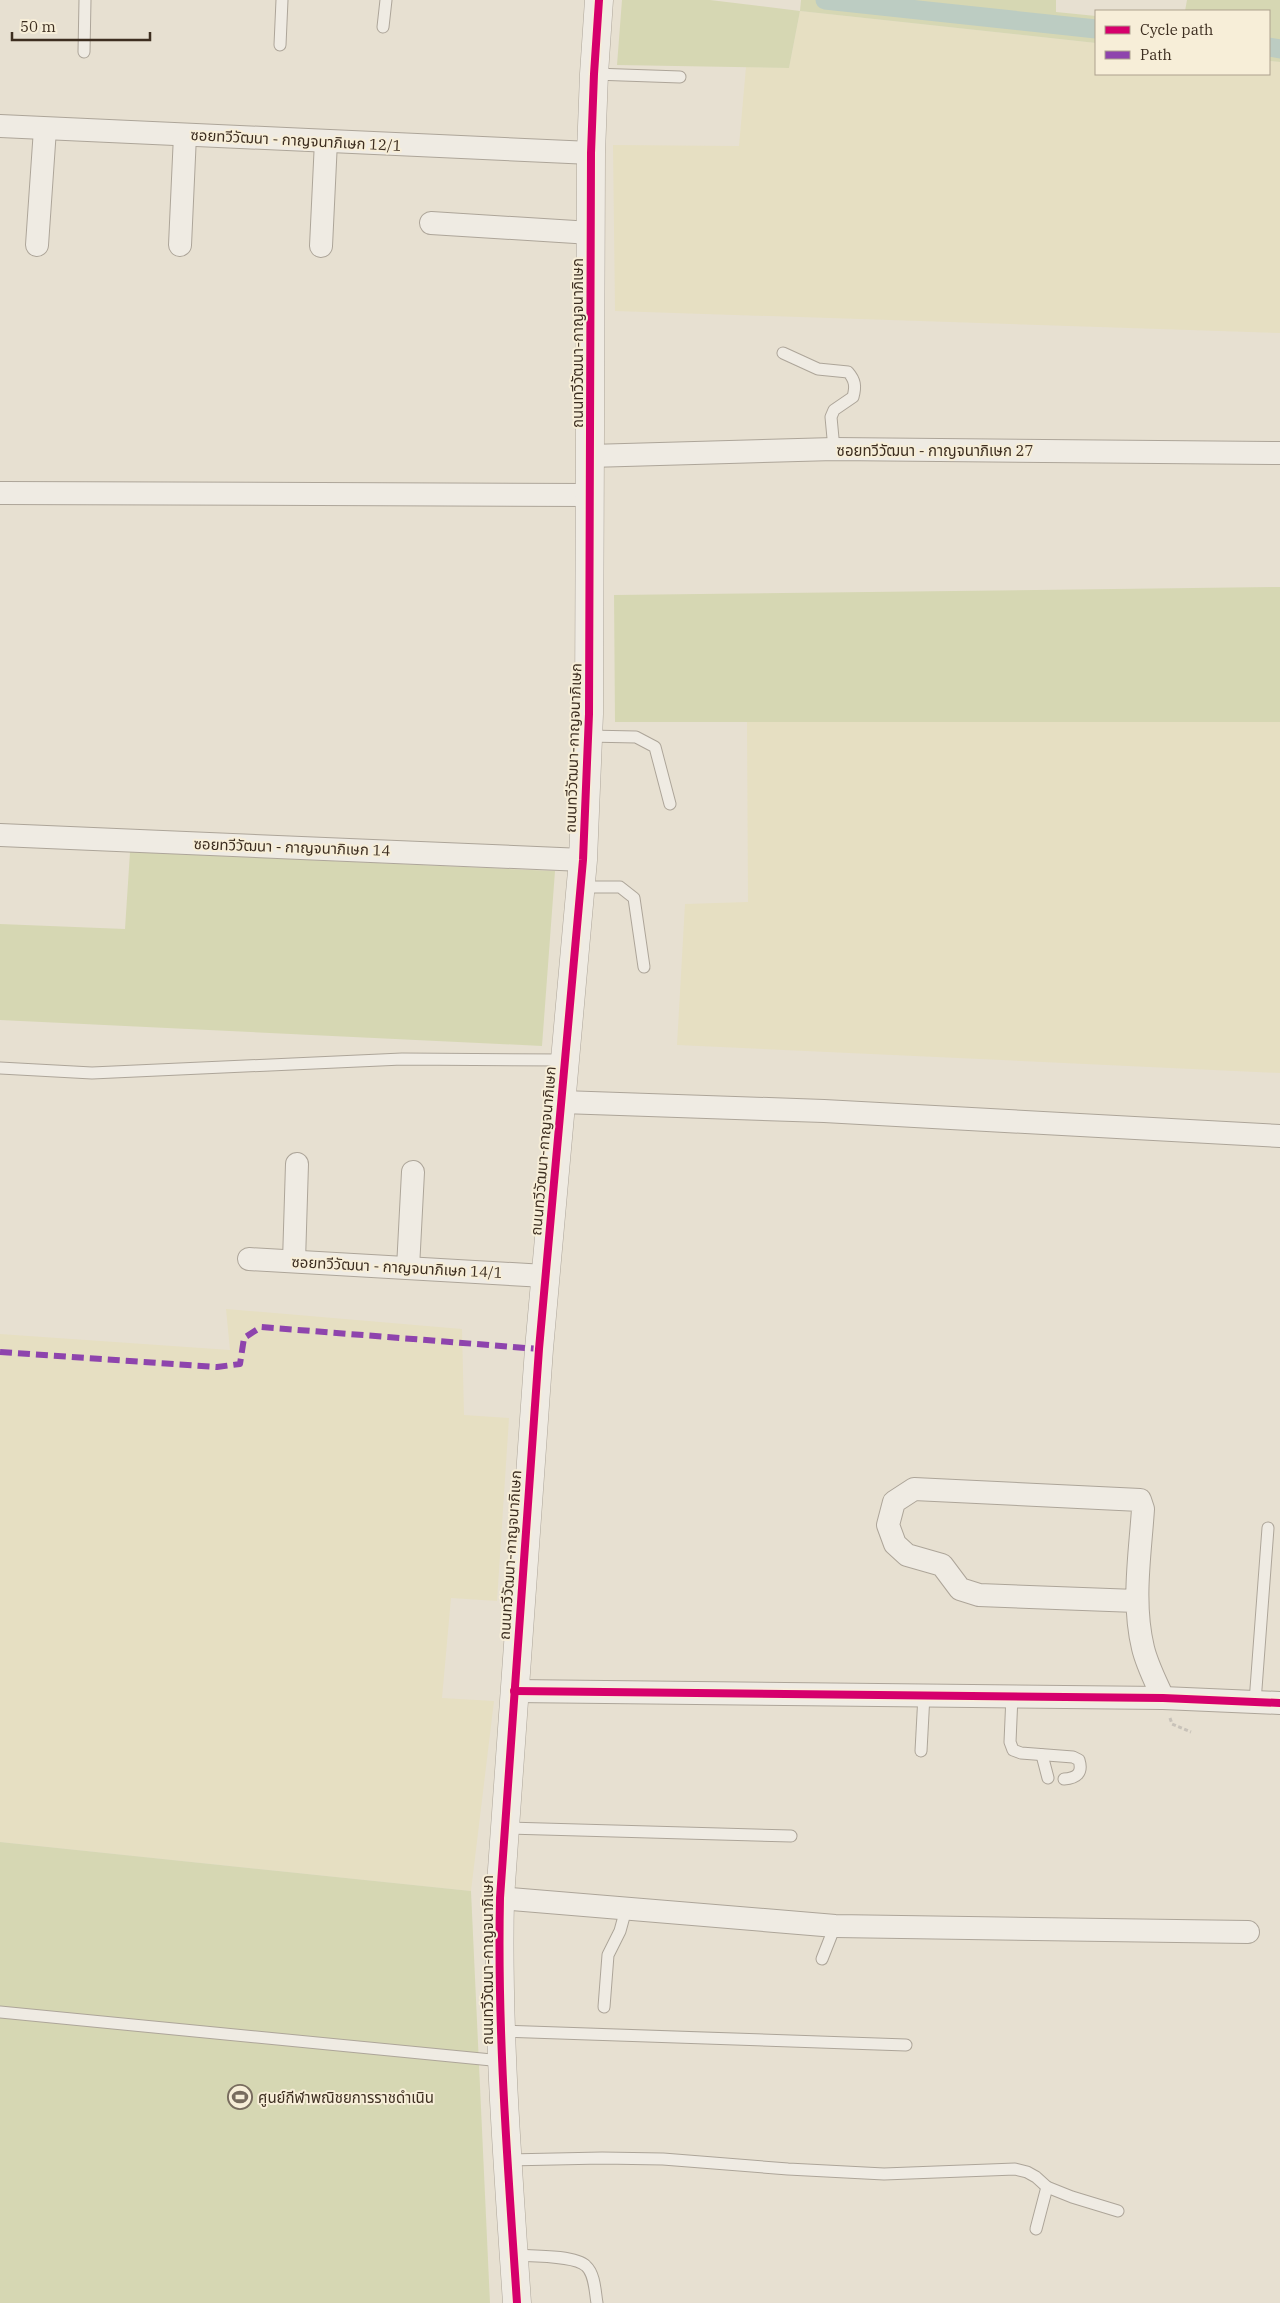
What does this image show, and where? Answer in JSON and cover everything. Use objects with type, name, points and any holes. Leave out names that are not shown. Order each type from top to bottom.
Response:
[{"type":"street","name":"ถนนทวีวัฒนา-กาญจนาภิเษก","points":[[517,2303],[498,1967],[500,1898],[503,1828],[545,1276],[583,860],[588,736],[592,153],[594,74],[599,0]]},
{"type":"street","name":"ซอยทวีวัฒนา - กาญจนาภิเษก 12/1","points":[[0,126],[592,153]]},
{"type":"street","points":[[37,245],[45,128]]},
{"type":"street","points":[[180,245],[185,135]]},
{"type":"street","points":[[321,246],[326,141]]},
{"type":"street","points":[[431,223],[591,233]]},
{"type":"street","name":"ซอยทวีวัฒนา - กาญจนาภิเษก 27","points":[[590,456],[834,449],[1280,453]]},
{"type":"street","points":[[0,494],[590,495]]},
{"type":"street","name":"ซอยทวีวัฒนา - กาญจนาภิเษก 14","points":[[0,835],[583,860]]},
{"type":"street","points":[[562,1102],[824,1111],[1280,1136]]},
{"type":"street","points":[[294,1262],[297,1164]]},
{"type":"street","points":[[408,1268],[413,1172]]},
{"type":"street","name":"ซอยทวีวัฒนา - กาญจนาภิเษก 14/1","points":[[249,1259],[545,1276]]},
{"type":"street","points":[[1136,1601],[979,1595],[960,1588],[942,1565],[907,1555],[895,1544],[888,1525],[894,1502],[914,1489],[1140,1500],[1143,1509],[1136,1601],[1143,1649],[1163,1698]]},
{"type":"street","points":[[514,1691],[1163,1698],[1280,1703]]},
{"type":"street","points":[[500,1898],[835,1926],[1248,1932]]},
{"type":"lane","points":[[84,52],[85,0]]},
{"type":"lane","points":[[280,45],[282,0]]},
{"type":"lane","points":[[383,27],[386,0]]},
{"type":"lane","points":[[594,74],[680,77]]},
{"type":"lane","points":[[783,353],[818,369],[848,372],[854,379],[856,387],[853,397],[834,410],[831,417],[834,449]]},
{"type":"lane","points":[[588,736],[636,737],[655,747],[670,804]]},
{"type":"lane","points":[[580,887],[620,886],[634,898],[644,967]]},
{"type":"lane","points":[[0,1068],[92,1072],[402,1059],[566,1060]]},
{"type":"lane","points":[[1255,1702],[1268,1528]]},
{"type":"lane","points":[[921,1750],[924,1695]]},
{"type":"lane","points":[[1012,1696],[1010,1742],[1013,1750],[1021,1753],[1073,1757],[1079,1760],[1081,1767],[1079,1774],[1073,1778],[1064,1779]]},
{"type":"lane","points":[[1042,1755],[1048,1778]]},
{"type":"lane","points":[[503,1828],[791,1836]]},
{"type":"lane","points":[[604,2007],[608,1955],[620,1931],[626,1909]]},
{"type":"lane","points":[[822,1959],[835,1926]]},
{"type":"lane","points":[[0,2012],[502,2060]]},
{"type":"lane","points":[[501,2031],[906,2045]]},
{"type":"lane","points":[[508,2160],[663,2159],[788,2169],[884,2174],[1015,2169],[1036,2177],[1047,2188],[1118,2211]]},
{"type":"lane","points":[[1036,2228],[1047,2188]]},
{"type":"lane","points":[[514,2255],[578,2261],[587,2267],[591,2274],[597,2303]]},
{"type":"shaded area","points":[[800,11],[1095,43],[1095,75],[1270,75],[1270,61],[1280,62],[1280,333],[615,311],[613,145],[739,146],[746,67],[789,68]]},
{"type":"shaded area","points":[[747,721],[1280,722],[1280,1073],[677,1045],[685,904],[748,902]]},
{"type":"shaded area","points":[[226,1309],[462,1329],[464,1415],[509,1418],[497,1601],[451,1598],[442,1698],[494,1701],[471,1891],[0,1842],[0,1334],[230,1350]]},
{"type":"green space","points":[[622,0],[710,0],[800,11],[789,68],[617,65]]},
{"type":"green space","points":[[801,0],[1056,0],[1056,12],[1095,16],[1095,43],[800,11]]},
{"type":"green space","points":[[1187,0],[1280,0],[1280,62],[1270,61],[1270,10],[1185,10]]},
{"type":"green space","points":[[1280,587],[1280,722],[615,722],[614,595]]},
{"type":"green space","points":[[130,852],[555,871],[542,1046],[0,1020],[0,924],[125,929]]},
{"type":"green space","name":"ศูนย์กีฬาพณิชยการราชดำเนิน","points":[[0,1842],[471,1891],[490,2303],[0,2303]]},
{"type":"waterway","points":[[825,0],[1095,29]]},
{"type":"waterway","points":[[1270,47],[1280,49]]},
{"type":"marked path","points":[[0,1352],[217,1367],[240,1364],[244,1338],[261,1327],[539,1349]]},
{"type":"cycle path","points":[[517,2303],[502,2050],[500,1898],[539,1349],[583,860],[589,714],[591,153],[599,0]]},
{"type":"cycle path","points":[[514,1691],[1163,1698],[1280,1703]]},
{"type":"place","name":"ศูนย์กีฬาพณิชยการราชดำเนิน","points":[[240,2097]]}]
